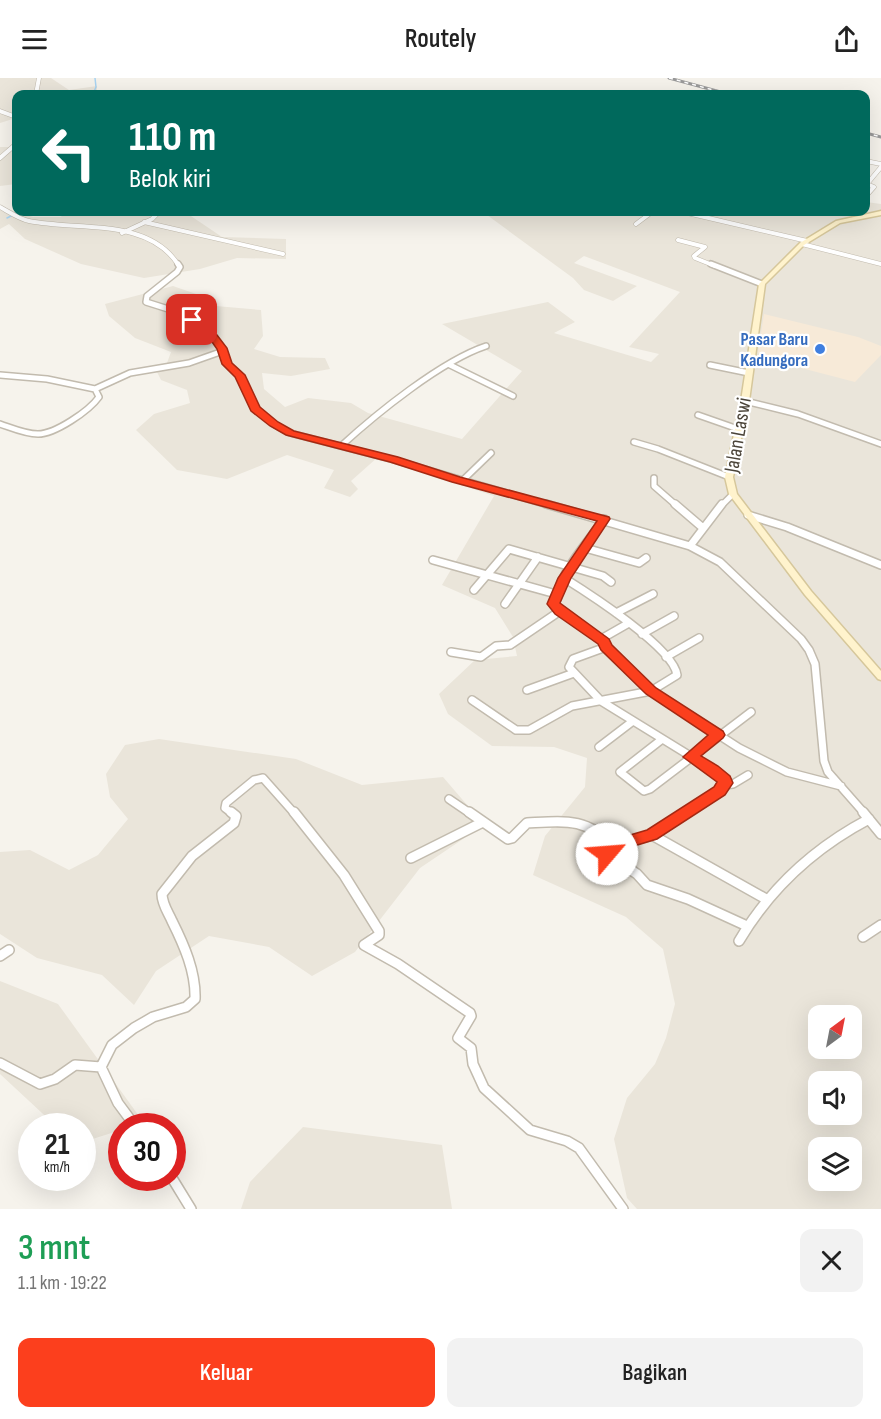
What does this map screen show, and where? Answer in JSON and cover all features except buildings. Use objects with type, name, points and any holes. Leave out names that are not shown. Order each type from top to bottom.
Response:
[{"type":"street","points":[[0,158],[12,148]]},
{"type":"street","points":[[870,180],[881,165]]},
{"type":"street","points":[[17,216],[27,221],[122,233],[164,245],[173,253],[180,267],[147,296],[146,302],[184,314],[213,337],[223,351],[227,364],[242,378],[255,408],[274,424],[306,439],[341,446],[604,519],[690,546],[720,562],[801,639],[809,650],[815,664],[824,761],[828,772],[843,786],[881,834]]},
{"type":"street","points":[[122,233],[156,216]]},
{"type":"street","points":[[636,224],[647,216]]},
{"type":"street","points":[[699,216],[881,264]]},
{"type":"street","points":[[678,240],[705,248],[695,258],[762,284],[805,243],[838,222],[854,216]]},
{"type":"street","points":[[144,222],[283,254]]},
{"type":"street","name":"Jalan Laswi","points":[[762,284],[745,400],[729,477],[733,494],[808,593],[881,677]]},
{"type":"street","points":[[341,446],[394,401],[476,349],[486,346]]},
{"type":"street","points":[[0,375],[47,379],[95,388],[130,373],[189,363],[223,351]]},
{"type":"street","points":[[450,365],[513,396]]},
{"type":"street","points":[[710,365],[748,373]]},
{"type":"street","points":[[0,424],[39,434],[46,432],[88,410],[97,402],[99,397],[95,388]]},
{"type":"street","points":[[745,400],[798,414],[881,444]]},
{"type":"street","points":[[698,415],[738,429]]},
{"type":"street","points":[[634,442],[661,448],[700,467],[729,477]]},
{"type":"street","points":[[462,481],[491,453]]},
{"type":"street","points":[[654,478],[654,486],[703,528]]},
{"type":"street","points":[[690,546],[722,504],[733,494]]},
{"type":"street","points":[[748,514],[787,527],[881,565]]},
{"type":"street","points":[[604,519],[564,578],[556,594],[554,604],[560,611],[601,639],[606,647],[651,691],[718,735],[787,772],[843,786]]},
{"type":"street","points":[[585,548],[639,563],[646,558]]},
{"type":"street","points":[[474,590],[509,549],[603,576],[611,582]]},
{"type":"street","points":[[505,603],[538,557]]},
{"type":"street","points":[[434,560],[556,594]]},
{"type":"street","points":[[472,700],[516,730],[522,731],[530,730],[572,706],[651,691],[677,675],[677,671],[666,657],[642,634],[616,613],[564,578]]},
{"type":"street","points":[[616,613],[653,594]]},
{"type":"street","points":[[451,652],[481,657],[496,646],[510,645],[560,611]]},
{"type":"street","points":[[642,634],[674,616]]},
{"type":"street","points":[[601,639],[629,623]]},
{"type":"street","points":[[666,657],[699,638]]},
{"type":"street","points":[[606,647],[573,659],[569,667],[601,701],[713,770],[725,780],[724,785]]},
{"type":"street","points":[[527,690],[574,673]]},
{"type":"street","points":[[661,740],[620,772],[644,791],[650,789],[751,712]]},
{"type":"street","points":[[599,747],[633,721]]},
{"type":"street","points":[[747,926],[688,899],[647,885],[637,874],[607,854],[607,851],[618,845],[652,835],[724,785],[733,784],[748,775]]},
{"type":"street","points":[[101,1067],[112,1045],[134,1028],[153,1017],[186,1007],[195,999],[196,990],[193,978],[172,920],[162,901],[162,894],[192,856],[234,823],[236,816],[225,807],[226,802],[254,780],[263,778],[315,836],[344,875],[379,932],[376,938],[364,945],[398,964],[470,1013],[471,1016],[458,1038],[471,1048],[473,1064],[484,1088],[530,1130],[569,1141],[579,1148],[623,1209]]},
{"type":"street","points":[[449,799],[510,839],[527,823],[584,823],[618,845]]},
{"type":"street","points":[[739,941],[766,898],[782,881],[824,845],[869,819]]},
{"type":"street","points":[[411,858],[483,822]]},
{"type":"street","points":[[652,835],[766,898]]},
{"type":"street","points":[[863,937],[881,925]]},
{"type":"street","points":[[0,956],[9,951]]},
{"type":"street","points":[[0,1063],[40,1083],[55,1079],[75,1065],[101,1067]]},
{"type":"street","points":[[101,1067],[118,1103],[125,1113]]},
{"type":"street","points":[[180,1191],[191,1209]]},
{"type":"shaded area","points":[[0,78],[51,78],[69,90],[12,90],[12,119],[0,123]]},
{"type":"shaded area","points":[[97,86],[97,90],[69,90]]},
{"type":"shaded area","points":[[0,147],[12,147],[12,184],[0,186]]},
{"type":"shaded area","points":[[870,203],[881,204],[881,1209],[637,1209],[627,1198],[614,1139],[627,1098],[655,1064],[666,1038],[675,1004],[663,949],[626,917],[533,875],[545,836],[585,787],[587,758],[554,747],[492,746],[448,714],[439,694],[475,660],[517,656],[513,637],[495,608],[442,585],[494,496],[378,457],[351,481],[358,489],[350,497],[324,488],[334,470],[287,455],[227,479],[177,470],[136,430],[154,414],[190,403],[187,390],[161,380],[157,372],[167,363],[171,352],[135,338],[109,316],[105,304],[173,286],[199,295],[216,306],[261,310],[263,336],[254,349],[280,357],[325,358],[330,369],[291,376],[262,373],[264,389],[285,407],[308,398],[351,403],[368,413],[462,439],[522,371],[442,324],[548,302],[575,322],[554,333],[651,362],[659,354],[629,347],[680,292],[584,256],[574,263],[637,286],[613,301],[584,290],[573,278],[488,216],[870,216]]},
{"type":"shaded area","points":[[0,207],[12,211],[12,216],[33,217],[191,216],[222,237],[286,239],[286,259],[237,258],[200,269],[144,278],[81,264],[25,239],[9,224],[0,229]]},
{"type":"shaded area","name":"Pasar Baru Kadungora","points":[[764,314],[858,337],[881,346],[881,355],[855,382],[782,363],[758,353]]},
{"type":"shaded area","points":[[159,739],[296,759],[362,785],[443,777],[480,820],[463,839],[420,868],[355,952],[312,976],[269,947],[209,936],[156,971],[134,1005],[102,975],[37,958],[0,934],[0,852],[30,850],[69,870],[98,855],[128,819],[110,797],[106,774],[125,745]]},
{"type":"shaded area","points":[[0,981],[58,1004],[137,1113],[108,1113],[108,1134],[96,1138],[96,1113],[42,1113],[0,1074]]},
{"type":"shaded area","points":[[303,1127],[442,1145],[452,1209],[241,1209],[250,1182]]},
{"type":"waterway","points":[[95,78],[95,90]]},
{"type":"waterway","points":[[7,218],[12,216]]},
{"type":"railway","points":[[669,78],[713,90]]},
{"type":"railway","points":[[870,134],[881,137]]},
{"type":"place","name":"Pasar Baru Kadungora","points":[[820,349]]},
{"type":"route","points":[[192,320],[213,337],[222,348],[227,364],[242,378],[255,408],[274,424],[290,433],[604,519],[564,578],[556,594],[555,607],[601,639],[606,647],[651,691],[718,735],[690,757],[725,780],[719,791],[652,835],[616,845],[607,851],[607,854]]}]
